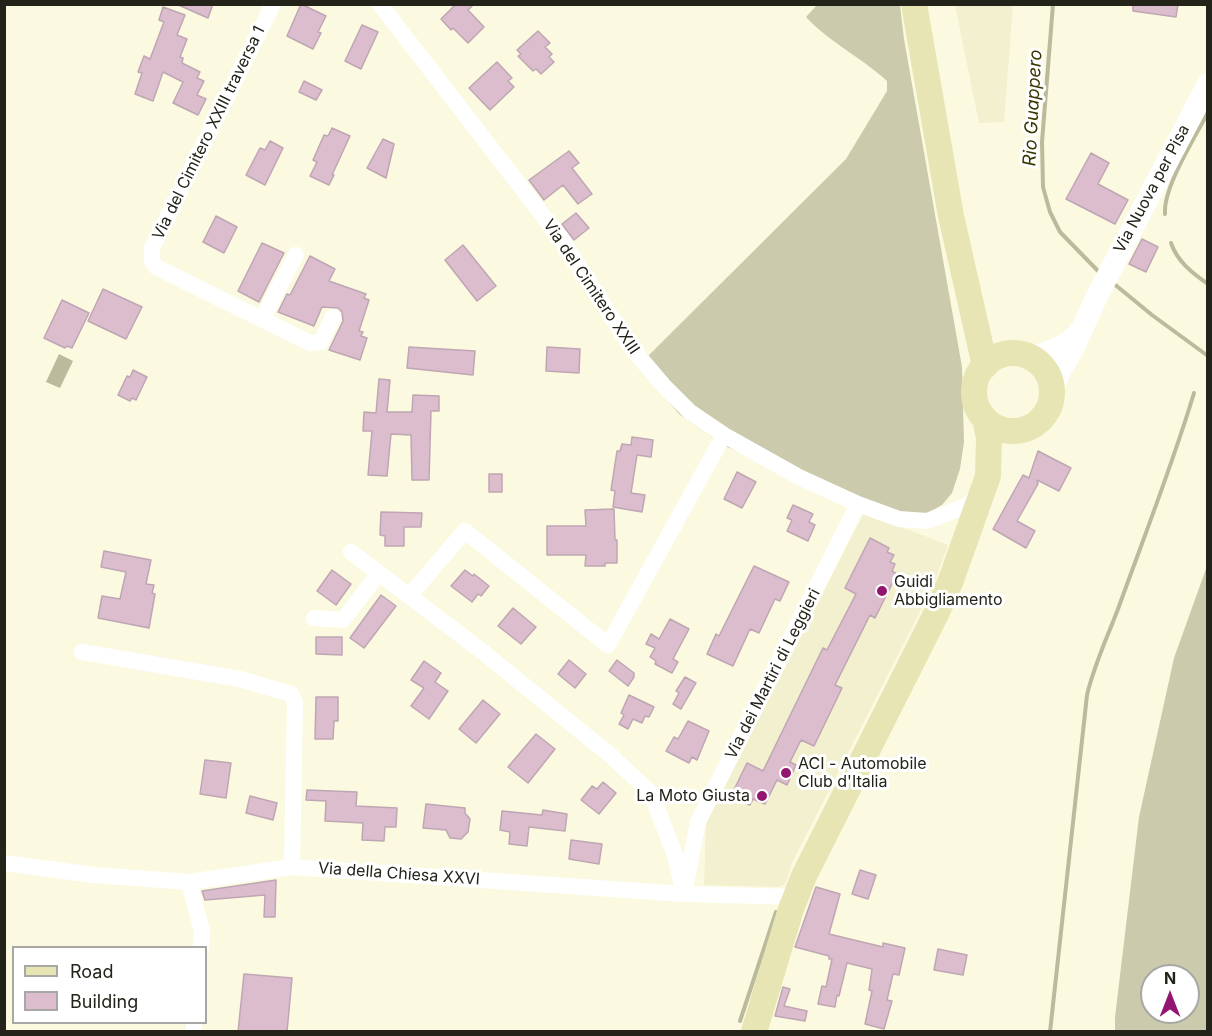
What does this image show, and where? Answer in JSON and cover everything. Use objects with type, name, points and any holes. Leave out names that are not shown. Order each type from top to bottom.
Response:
[{"type":"main road","points":[[914,4],[951,216],[985,366]]},
{"type":"main road","name":"Via Nuova per Pisa","points":[[1080,330],[1208,84]]},
{"type":"main road","points":[[971,302],[989,331],[1043,368],[1048,376],[1052,395]]},
{"type":"main road","points":[[1025,429],[1004,430],[985,419],[977,408],[974,396],[976,380],[985,366],[1001,356],[1023,356],[1050,351],[1070,342],[1080,330]]},
{"type":"main road","points":[[754,1032],[796,897],[814,855],[936,615],[951,580],[985,483],[1004,451],[1025,429],[1038,422],[1047,410],[1059,373],[1073,349],[1080,330]]},
{"type":"main road","points":[[985,419],[989,438],[985,483]]},
{"type":"street","name":"Via del Cimitero XXIII traversa 1","points":[[273,4],[152,248],[152,261],[156,267],[310,343],[321,342],[333,317]]},
{"type":"street","name":"Via del Cimitero XXIII","points":[[381,4],[564,243],[630,346],[664,387],[690,412],[724,435],[799,477],[858,504],[899,519],[927,520],[966,506],[985,483]]},
{"type":"street","points":[[262,319],[296,255]]},
{"type":"street","points":[[409,596],[465,531],[608,645],[724,435]]},
{"type":"street","name":"Via dei Martiri di Leggieri","points":[[684,894],[698,822],[858,504]]},
{"type":"street","points":[[351,552],[483,652],[610,755],[651,793],[675,855],[684,894]]},
{"type":"street","points":[[314,618],[343,620],[379,573]]},
{"type":"street","points":[[82,652],[240,679],[291,694],[295,702],[292,867]]},
{"type":"street","name":"Via della Chiesa XXVI","points":[[4,863],[189,882],[292,867],[684,894],[796,897]]},
{"type":"street","points":[[189,882],[202,931],[201,946]]},
{"type":"shaded area","points":[[817,5],[900,5],[962,367],[964,442],[960,469],[952,493],[942,505],[926,514],[905,515],[727,447],[679,414],[638,366],[846,159],[887,91],[887,81],[825,35],[806,17]]},
{"type":"shaded area","points":[[955,5],[1013,5],[1004,122],[979,123]]},
{"type":"shaded area","points":[[59,354],[73,361],[60,388],[46,382]]},
{"type":"shaded area","points":[[864,513],[948,545],[934,584],[793,861],[785,884],[779,887],[704,885],[706,821]]},
{"type":"shaded area","points":[[1207,566],[1207,1031],[1115,1031],[1139,817],[1174,658]]},
{"type":"building","points":[[176,4],[213,4],[208,18]]},
{"type":"building","points":[[301,4],[326,16],[313,49],[287,36]]},
{"type":"building","points":[[456,4],[474,4],[468,10],[484,27],[468,43],[441,19]]},
{"type":"building","points":[[1133,4],[1178,4],[1176,17],[1133,11]]},
{"type":"building","points":[[163,7],[185,15],[177,35],[187,39],[180,57],[183,58],[182,63],[200,72],[197,78],[204,81],[197,95],[206,99],[198,115],[173,103],[183,82],[163,72],[153,101],[135,94],[142,73],[138,72],[144,56],[150,59],[164,22],[159,20]]},
{"type":"building","points":[[362,25],[378,32],[361,69],[345,61]]},
{"type":"building","points":[[538,31],[550,43],[545,47],[552,54],[549,57],[554,62],[541,74],[536,69],[533,71],[518,56],[521,54],[517,50]]},
{"type":"building","points":[[497,62],[512,78],[508,81],[514,87],[490,110],[469,88]]},
{"type":"building","points":[[304,81],[322,90],[316,100],[299,92]]},
{"type":"building","points":[[332,128],[350,136],[329,185],[310,176],[317,162],[313,160],[324,135],[328,136]]},
{"type":"building","points":[[383,139],[394,144],[386,178],[367,168]]},
{"type":"building","points":[[270,141],[283,148],[265,185],[246,175],[260,148],[265,150]]},
{"type":"building","points":[[569,151],[579,163],[572,168],[592,194],[578,204],[563,185],[544,200],[529,180]]},
{"type":"building","points":[[1091,153],[1109,163],[1098,184],[1128,200],[1115,224],[1066,199]]},
{"type":"building","points":[[576,213],[589,228],[574,240],[562,224]]},
{"type":"building","points":[[216,216],[237,227],[224,253],[203,242]]},
{"type":"building","points":[[1142,239],[1158,247],[1146,272],[1129,264]]},
{"type":"building","points":[[262,243],[284,253],[259,302],[238,291]]},
{"type":"building","points":[[463,245],[496,286],[477,301],[445,260]]},
{"type":"building","points":[[310,256],[335,269],[329,281],[366,294],[364,298],[369,300],[359,331],[363,332],[361,336],[367,338],[360,360],[329,350],[343,321],[342,312],[338,308],[322,307],[314,326],[278,312],[287,294],[290,295]]},
{"type":"building","points":[[103,289],[142,307],[126,339],[88,321]]},
{"type":"building","points":[[62,300],[89,313],[72,348],[67,346],[65,348],[44,338]]},
{"type":"building","points":[[409,347],[475,351],[473,375],[407,368]]},
{"type":"building","points":[[547,347],[580,349],[579,373],[546,371]]},
{"type":"building","points":[[133,370],[147,377],[136,400],[132,398],[130,401],[118,395],[127,376],[130,377]]},
{"type":"building","points":[[379,379],[390,380],[387,412],[412,412],[413,395],[439,396],[439,411],[431,411],[429,480],[412,480],[411,435],[391,434],[387,476],[368,475],[372,431],[363,431],[364,412],[376,413]]},
{"type":"building","points":[[632,437],[653,440],[651,457],[637,455],[631,493],[645,495],[642,512],[613,507],[615,491],[611,490],[617,451],[620,451],[622,444],[631,445]]},
{"type":"building","points":[[1038,451],[1071,468],[1059,491],[1037,480],[1038,484],[1017,521],[1035,531],[1026,548],[993,529],[1023,475],[1029,478]]},
{"type":"building","points":[[737,472],[756,482],[742,508],[724,499]]},
{"type":"building","points":[[489,474],[502,474],[502,492],[489,492]]},
{"type":"building","points":[[793,505],[813,514],[809,522],[815,525],[808,541],[787,531],[792,520],[787,518]]},
{"type":"building","points":[[614,509],[617,563],[605,563],[605,566],[585,566],[586,555],[547,555],[547,526],[586,526],[585,510]]},
{"type":"building","points":[[381,512],[422,513],[421,527],[404,527],[404,546],[385,546],[385,536],[380,535]]},
{"type":"building","points":[[870,538],[889,548],[887,552],[894,555],[890,562],[895,564],[892,571],[897,574],[875,618],[870,615],[835,685],[842,688],[814,746],[801,740],[790,762],[796,765],[787,785],[777,780],[765,804],[753,799],[750,805],[731,796],[747,763],[763,771],[823,648],[827,650],[856,594],[845,588]]},
{"type":"building","points":[[104,551],[151,560],[146,584],[154,585],[152,593],[155,594],[149,628],[98,618],[102,596],[120,599],[126,572],[101,567]]},
{"type":"building","points":[[754,566],[789,582],[780,601],[775,599],[759,633],[750,629],[733,666],[707,654],[716,634],[719,636]]},
{"type":"building","points":[[332,570],[351,584],[336,605],[317,591]]},
{"type":"building","points":[[465,570],[489,586],[472,602],[451,586]]},
{"type":"building","points":[[381,595],[396,606],[364,648],[350,638]]},
{"type":"building","points":[[513,608],[536,627],[521,644],[498,626]]},
{"type":"building","points":[[670,619],[689,629],[673,659],[678,662],[672,673],[655,664],[656,661],[650,657],[655,648],[646,644],[651,634],[659,639]]},
{"type":"building","points":[[316,637],[342,637],[342,655],[316,654]]},
{"type":"building","points":[[569,660],[586,674],[575,688],[558,674]]},
{"type":"building","points":[[617,660],[634,673],[628,686],[609,671]]},
{"type":"building","points":[[424,661],[441,673],[435,682],[448,691],[429,719],[411,706],[424,688],[411,680]]},
{"type":"building","points":[[685,677],[696,683],[681,709],[673,704],[679,693],[676,691]]},
{"type":"building","points":[[629,695],[654,707],[649,717],[645,716],[642,723],[633,719],[628,729],[619,724]]},
{"type":"building","points":[[316,697],[338,697],[338,721],[334,721],[333,739],[315,739]]},
{"type":"building","points":[[483,700],[500,714],[476,743],[459,729]]},
{"type":"building","points":[[688,721],[709,731],[697,760],[692,757],[689,763],[666,751],[674,737],[678,739]]},
{"type":"building","points":[[536,734],[555,749],[528,783],[508,767]]},
{"type":"building","points":[[205,760],[231,763],[226,798],[200,794]]},
{"type":"building","points":[[603,782],[616,793],[599,814],[581,800],[592,786],[597,789]]},
{"type":"building","points":[[307,790],[357,792],[356,806],[397,808],[396,827],[385,827],[384,841],[362,840],[363,823],[325,821],[326,801],[306,800]]},
{"type":"building","points":[[250,796],[277,803],[273,820],[246,813]]},
{"type":"building","points":[[426,804],[465,808],[465,813],[470,819],[468,832],[461,839],[450,838],[446,830],[423,828]]},
{"type":"building","points":[[543,810],[567,814],[565,831],[529,827],[527,846],[509,844],[510,832],[500,830],[502,811],[542,815]]},
{"type":"building","points":[[571,840],[602,844],[599,864],[569,859]]},
{"type":"building","points":[[860,870],[876,875],[868,899],[852,894]]},
{"type":"building","points":[[276,880],[275,917],[264,917],[265,895],[205,900],[202,891]]},
{"type":"building","points":[[816,887],[840,894],[829,934],[883,947],[883,943],[905,948],[899,975],[893,974],[887,1000],[892,1001],[884,1029],[865,1024],[872,991],[869,990],[872,969],[847,963],[835,1007],[818,1004],[822,986],[826,987],[832,959],[829,959],[829,956],[795,947]]},
{"type":"building","points":[[938,949],[967,955],[963,975],[934,970]]},
{"type":"building","points":[[244,974],[292,978],[287,1032],[238,1032]]},
{"type":"building","points":[[783,987],[790,989],[784,1006],[807,1011],[805,1021],[775,1016]]},
{"type":"waterway","name":"Rio Guappero","points":[[1053,4],[1042,142],[1043,187],[1050,212],[1060,232],[1100,273]]},
{"type":"waterway","points":[[1165,214],[1174,177],[1208,112]]},
{"type":"waterway","points":[[1171,243],[1186,266],[1208,284]]},
{"type":"waterway","name":"Rio Guappero","points":[[1113,283],[1208,356]]},
{"type":"waterway","points":[[1050,1032],[1087,695],[1194,393]]},
{"type":"waterway","points":[[740,1021],[776,912]]},
{"type":"place","name":"Guidi Abbigliamento","points":[[882,591]]},
{"type":"place","name":"ACI - Automobile Club d'Italia","points":[[786,773]]},
{"type":"place","name":"La Moto Giusta","points":[[762,796]]}]
